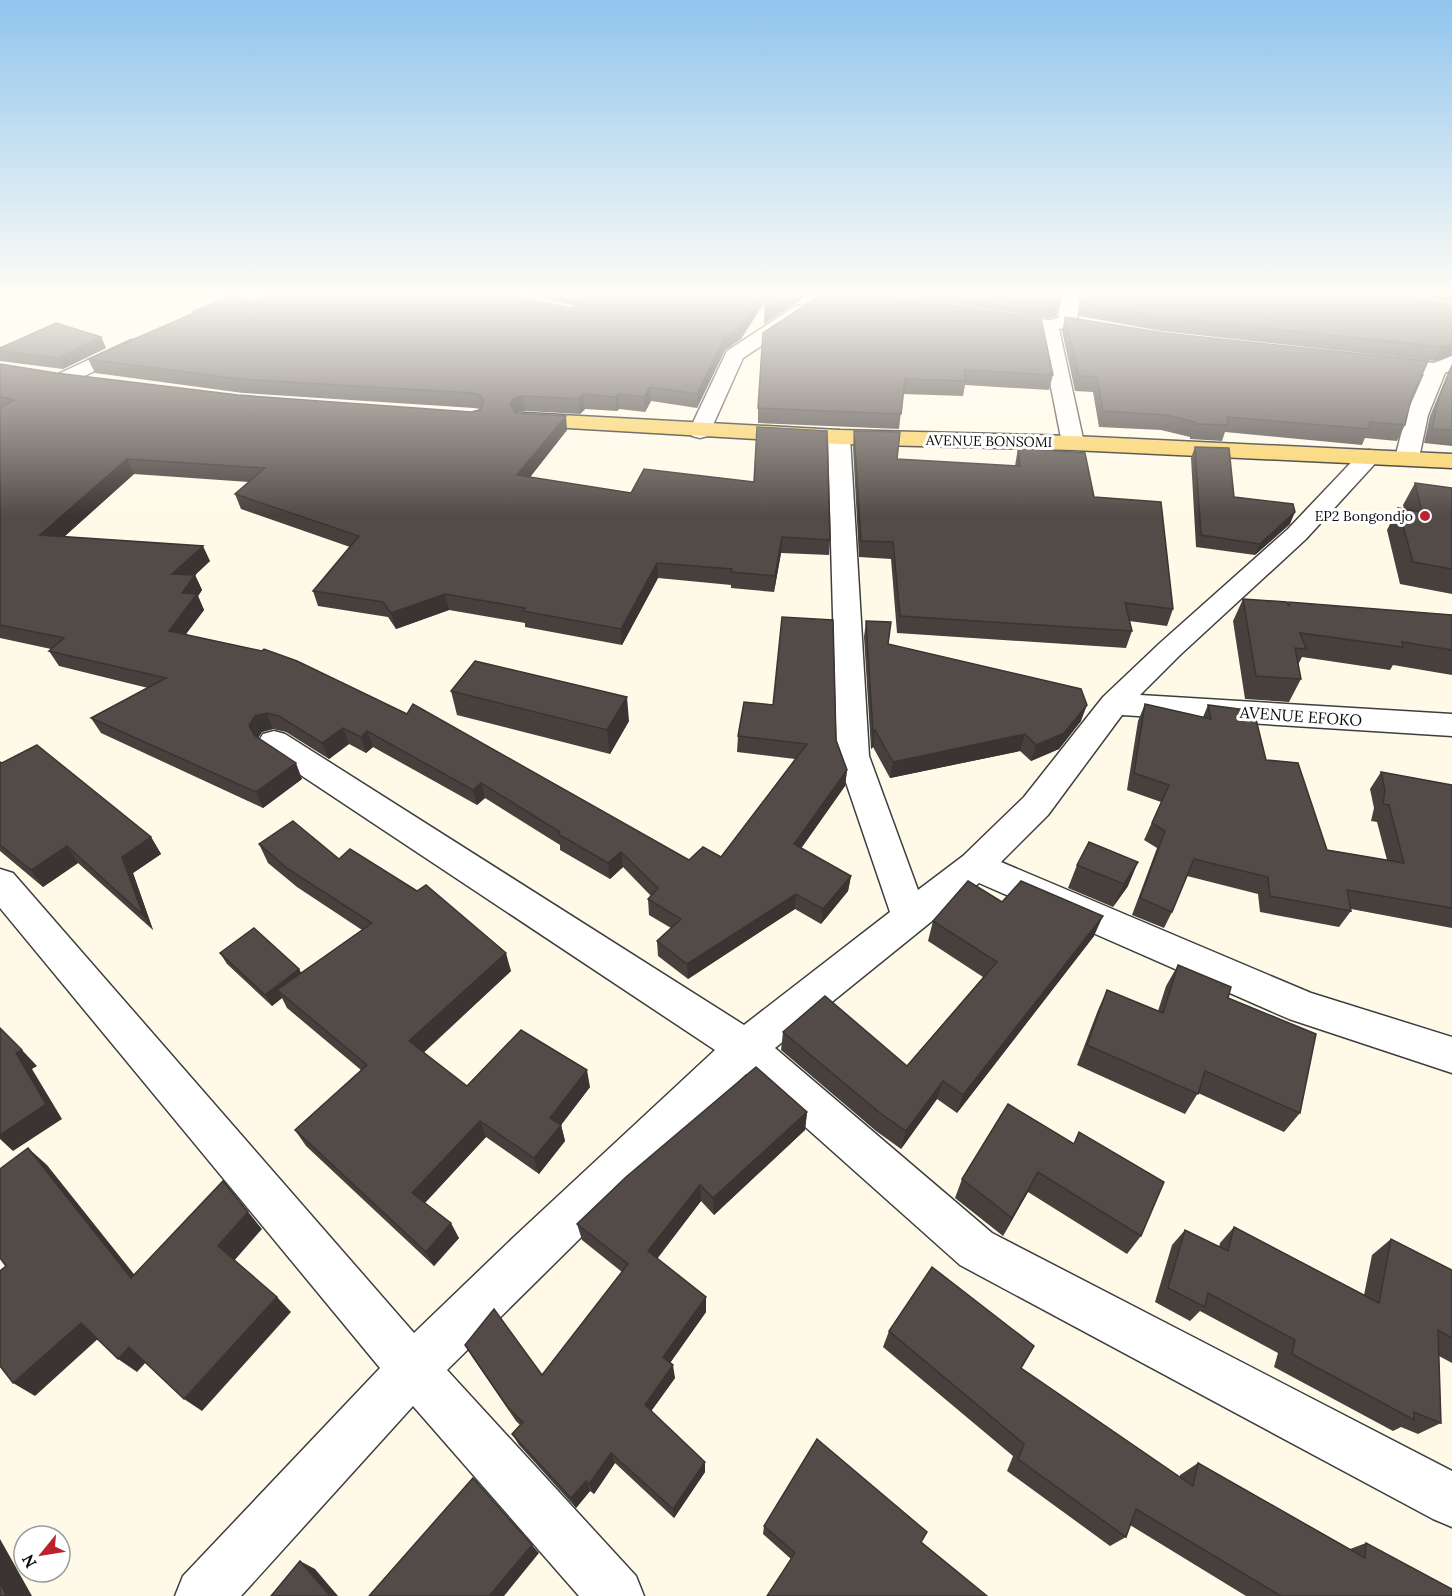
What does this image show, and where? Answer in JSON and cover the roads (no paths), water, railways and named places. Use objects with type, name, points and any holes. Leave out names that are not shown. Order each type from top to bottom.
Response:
[{"type":"main road","points":[[52,377],[97,383]]},
{"type":"main road","name":"AVENUE BONSOMI","points":[[525,420],[839,438],[1073,443],[1452,461]]},
{"type":"street","points":[[52,377],[78,366]]},
{"type":"street","points":[[700,431],[729,366]]},
{"type":"street","points":[[1063,366],[1073,443]]},
{"type":"street","points":[[1407,458],[1417,414],[1443,366]]},
{"type":"street","points":[[839,438],[853,756],[910,917]]},
{"type":"street","points":[[203,1596],[413,1369],[532,1251],[745,1048],[975,866],[1036,806],[1114,704],[1170,649],[1297,534],[1369,457]]},
{"type":"street","name":"AVENUE EFOKO","points":[[1114,704],[1452,725]]},
{"type":"street","points":[[274,742],[745,1048],[976,1249],[1452,1500]]},
{"type":"street","points":[[975,866],[1303,1007],[1452,1055]]},
{"type":"street","points":[[0,883],[413,1369],[616,1596]]},
{"type":"place","name":"EP2 Bongondjo","points":[[1425,516]]}]
